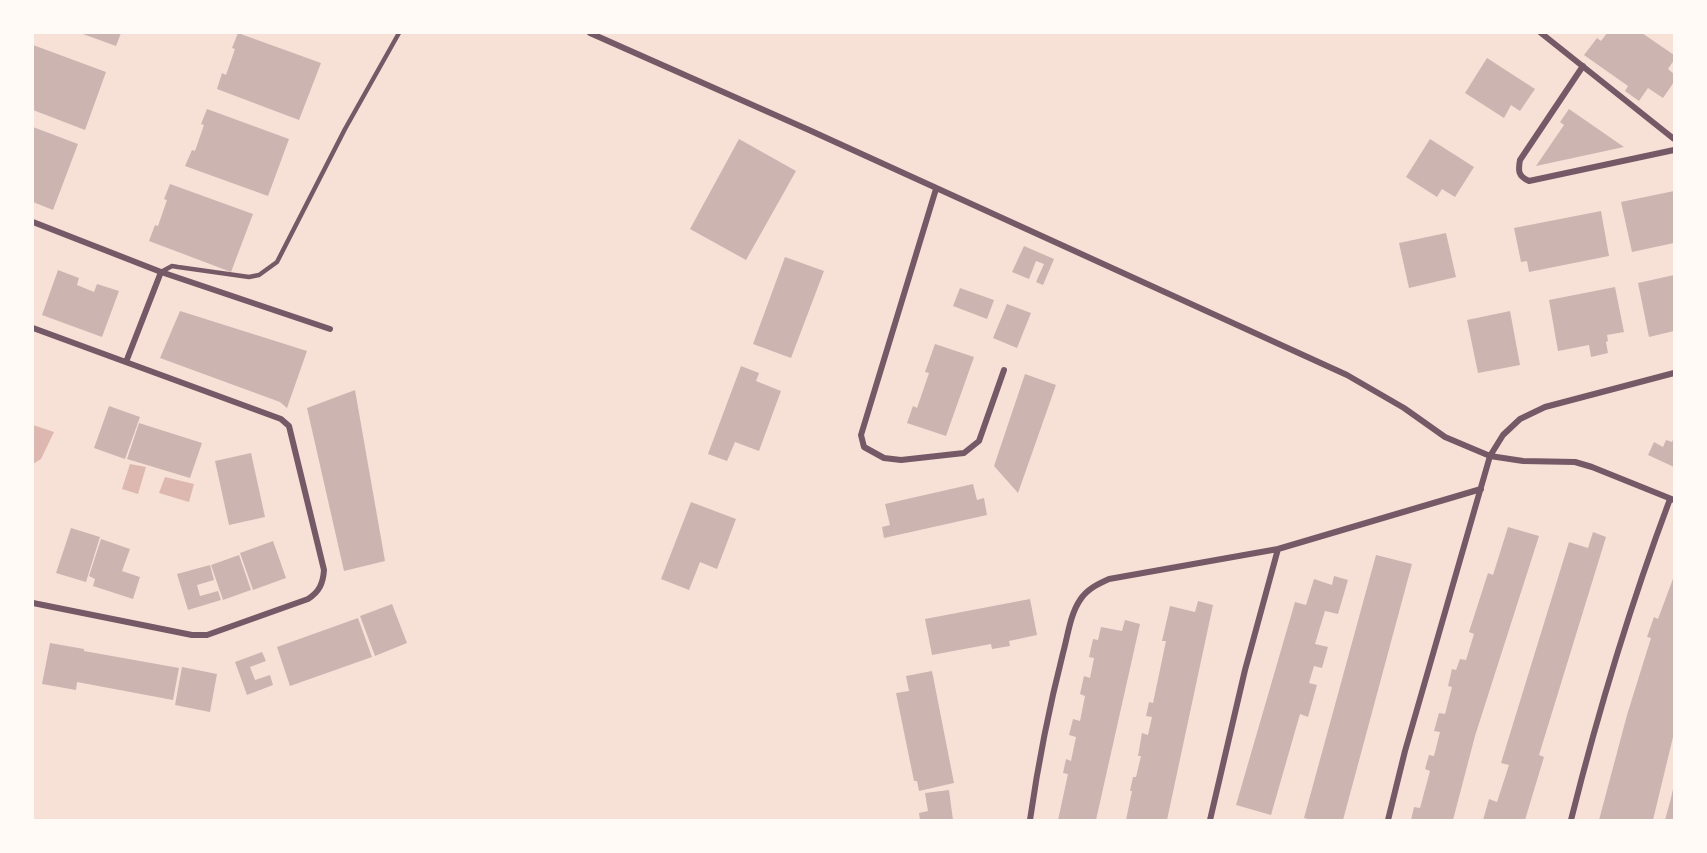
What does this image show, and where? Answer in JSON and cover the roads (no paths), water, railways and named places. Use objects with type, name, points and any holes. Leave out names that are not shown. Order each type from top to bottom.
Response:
[{"type":"street","points":[[590,33],[1347,375],[1404,408],[1445,437],[1490,456],[1523,461],[1575,462],[1672,500],[1647,561],[1586,761],[1571,820]]},
{"type":"street","points":[[1541,33],[1674,139]]},
{"type":"street","points":[[1583,66],[1520,160],[1518,170],[1522,178],[1529,181],[1674,150]]},
{"type":"street","points":[[936,189],[861,435],[864,447],[884,458],[901,460],[964,453],[979,441],[1004,370]]},
{"type":"street","points":[[33,222],[160,272],[330,329]]},
{"type":"street","points":[[126,362],[160,272]]},
{"type":"street","points":[[33,328],[285,422],[289,426],[324,570],[324,580],[315,594],[308,599],[215,633],[200,636],[33,603]]},
{"type":"street","points":[[1388,820],[1405,751],[1490,456],[1503,435],[1520,419],[1545,407],[1674,373]]},
{"type":"street","points":[[1030,820],[1036,778],[1055,687],[1073,615],[1080,600],[1088,591],[1109,579],[1278,549],[1481,489]]},
{"type":"street","points":[[1210,820],[1245,670],[1278,549]]},
{"type":"lane","points":[[160,272],[172,266],[249,277],[260,275],[278,262],[345,129],[399,33]]}]
